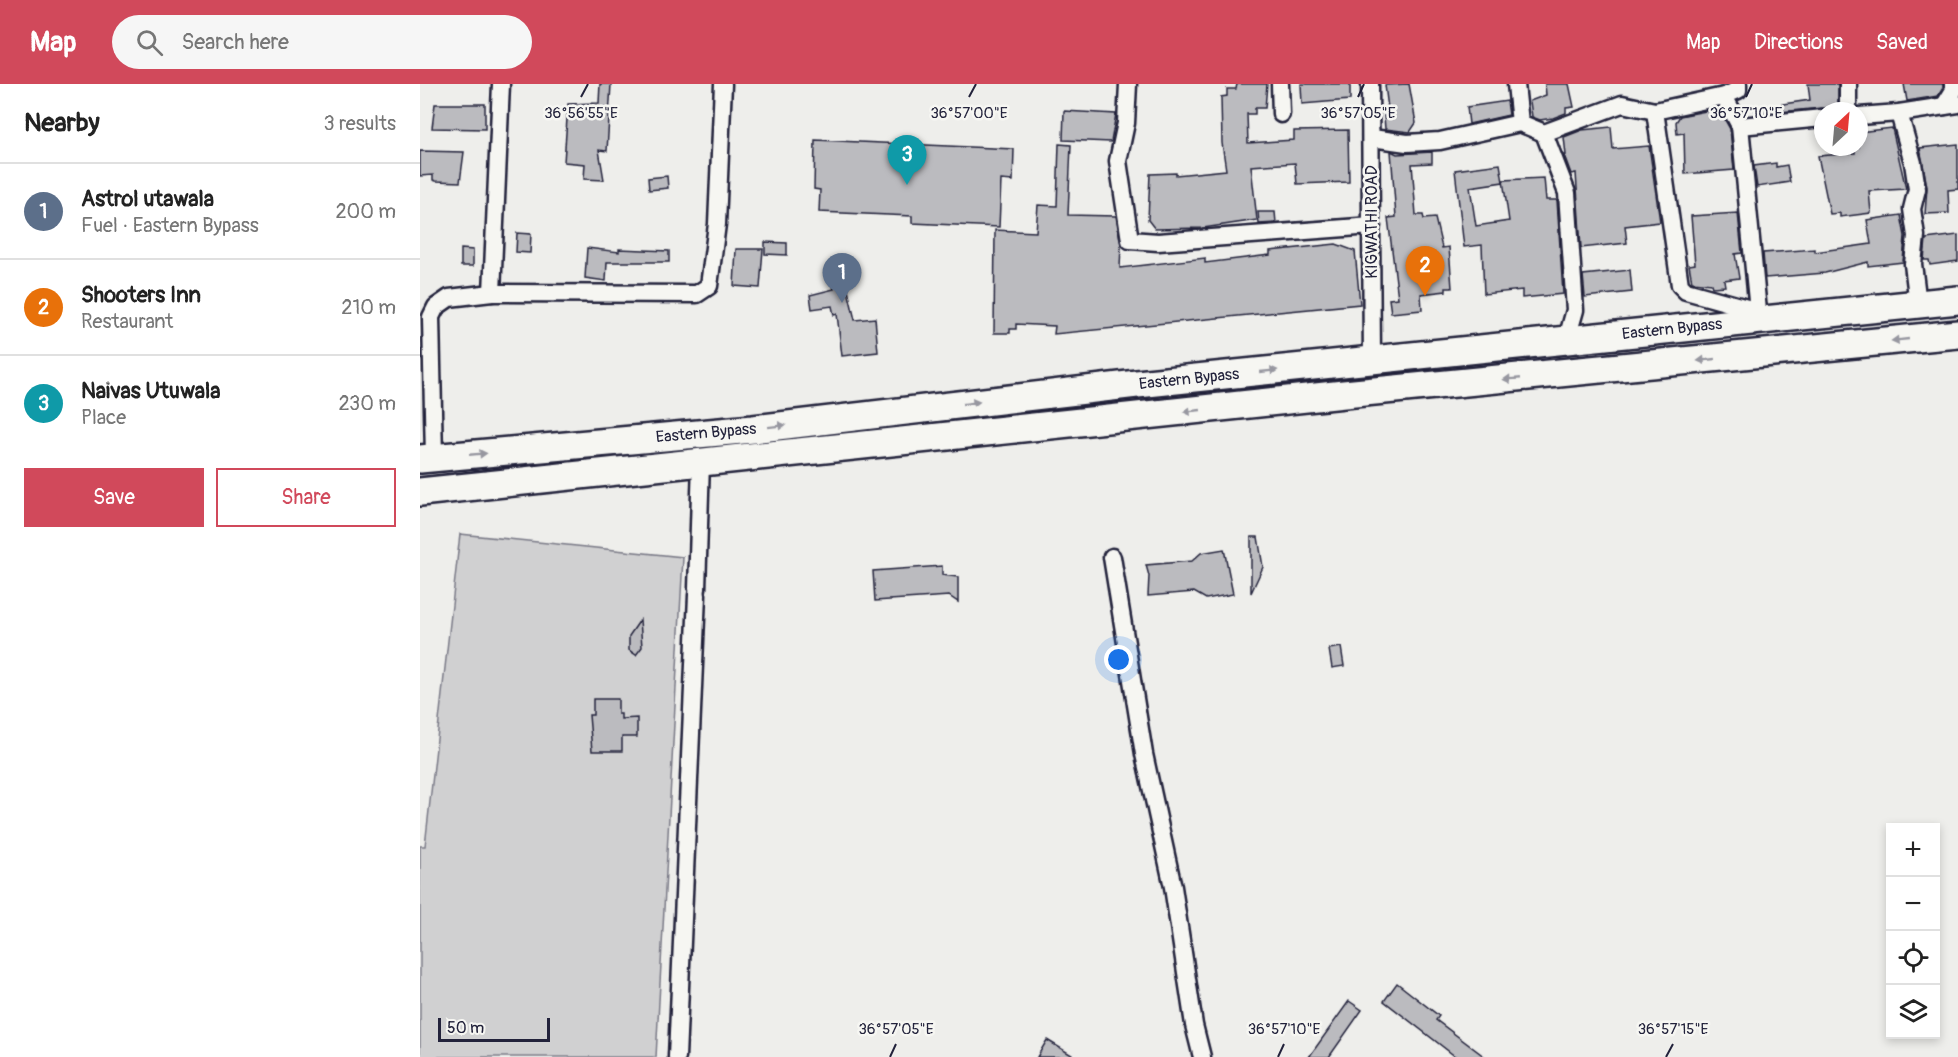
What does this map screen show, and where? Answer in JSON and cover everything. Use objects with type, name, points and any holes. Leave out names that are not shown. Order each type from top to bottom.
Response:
[{"type":"main road","name":"Eastern Bypass","points":[[427,458],[753,429],[1372,360],[1566,342],[1752,317],[1958,300]]},
{"type":"main road","name":"Eastern Bypass","points":[[420,492],[1344,394],[1958,334]]},
{"type":"street","points":[[492,293],[501,84]]},
{"type":"street","points":[[427,458],[431,317],[436,307],[449,298],[492,293],[697,294],[709,286],[717,225],[723,84]]},
{"type":"street","points":[[1128,84],[1126,123],[1118,161],[1130,240],[1158,242],[1372,226]]},
{"type":"street","points":[[1280,84],[1281,114]]},
{"type":"street","name":"KIGWATHI ROAD","points":[[1370,84],[1372,360]]},
{"type":"street","points":[[1516,84],[1520,123]]},
{"type":"street","points":[[1372,138],[1407,143],[1440,141],[1520,123],[1544,133],[1622,104],[1654,111],[1724,96],[1738,90],[1738,84]]},
{"type":"street","points":[[1848,84],[1848,102]]},
{"type":"street","points":[[1868,116],[1899,114],[1951,105],[1953,84]]},
{"type":"street","points":[[1654,111],[1680,285],[1686,291],[1752,317],[1740,126],[1724,96]]},
{"type":"street","points":[[1899,114],[1913,163],[1917,189],[1912,209],[1916,236],[1913,264],[1918,304]]},
{"type":"street","points":[[1740,126],[1814,119]]},
{"type":"street","points":[[1544,133],[1567,193],[1575,310],[1566,342]]},
{"type":"street","points":[[677,1057],[701,462]]},
{"type":"street","points":[[1112,557],[1144,754],[1173,887],[1194,1025],[1202,1057]]},
{"type":"shaded area","points":[[460,534],[683,557],[656,1057],[420,1057],[420,846],[425,846]]},
{"type":"building","points":[[600,84],[611,84],[607,151],[599,150],[604,180],[584,179],[585,164],[564,162],[568,104],[599,103]]},
{"type":"building","points":[[1237,84],[1267,84],[1265,108],[1255,108],[1255,114],[1247,114],[1248,143],[1294,140],[1294,131],[1348,130],[1349,182],[1297,184],[1295,163],[1251,166],[1257,220],[1203,228],[1155,229],[1148,220],[1150,174],[1176,173],[1176,175],[1226,170],[1222,143],[1221,97],[1227,96],[1227,89],[1236,89]]},
{"type":"building","points":[[1301,84],[1350,84],[1350,100],[1302,104]]},
{"type":"building","points":[[1409,84],[1416,123],[1410,132],[1385,129],[1384,116],[1389,116],[1385,85]]},
{"type":"building","points":[[1545,84],[1569,84],[1574,107],[1566,108],[1566,113],[1553,118],[1540,120],[1532,117],[1530,101],[1546,95]]},
{"type":"building","points":[[1808,84],[1838,84],[1838,102],[1814,102],[1814,109],[1756,114],[1755,108],[1810,100]]},
{"type":"building","points":[[1904,84],[1943,84],[1943,88],[1938,96],[1907,101]]},
{"type":"building","points":[[1507,101],[1509,115],[1469,124],[1467,107]]},
{"type":"building","points":[[435,104],[485,104],[485,129],[432,128]]},
{"type":"building","points":[[1711,110],[1712,114],[1721,113],[1730,129],[1734,170],[1685,174],[1684,133],[1677,134],[1676,122],[1680,116]]},
{"type":"building","points":[[1064,111],[1116,114],[1111,142],[1063,140]]},
{"type":"building","points":[[1611,127],[1613,149],[1649,146],[1660,222],[1625,226],[1627,243],[1581,248],[1576,173],[1571,174],[1564,155],[1566,155],[1564,137],[1582,130]]},
{"type":"building","points":[[1892,128],[1906,189],[1869,191],[1871,213],[1840,217],[1840,213],[1830,214],[1818,156],[1868,156],[1868,131]]},
{"type":"building","points":[[815,140],[1014,149],[1013,181],[1001,180],[999,227],[912,223],[912,216],[819,212],[820,190],[814,189]]},
{"type":"building","points":[[1059,144],[1071,145],[1068,215],[1116,216],[1121,245],[1120,268],[1205,258],[1205,263],[1270,255],[1270,251],[1336,244],[1355,251],[1360,304],[1054,334],[1055,326],[1016,324],[1016,329],[1010,329],[1010,333],[994,333],[995,230],[1036,232],[1038,205],[1057,206]]},
{"type":"building","points":[[1958,144],[1958,189],[1948,190],[1949,213],[1925,214],[1927,187],[1920,148]]},
{"type":"building","points":[[420,151],[464,152],[460,182],[436,181],[433,180],[433,175],[420,176]]},
{"type":"building","points":[[1391,151],[1397,154],[1432,152],[1432,163],[1412,164],[1416,215],[1423,215],[1424,219],[1435,218],[1442,248],[1449,247],[1452,288],[1446,288],[1446,291],[1421,294],[1422,310],[1391,313],[1389,299],[1398,298],[1388,218],[1396,217]]},
{"type":"building","points":[[1776,163],[1776,167],[1787,165],[1790,182],[1757,187],[1754,166]]},
{"type":"building","points":[[1500,164],[1503,182],[1470,187],[1476,226],[1509,221],[1503,180],[1544,178],[1546,200],[1557,200],[1563,294],[1522,298],[1522,290],[1484,294],[1482,245],[1464,247],[1455,170]]},
{"type":"building","points":[[667,176],[668,188],[649,190],[648,178]]},
{"type":"building","points":[[1258,212],[1275,212],[1276,223],[1259,224]]},
{"type":"building","points":[[1738,213],[1742,253],[1735,254],[1739,278],[1724,280],[1725,286],[1712,287],[1711,284],[1692,282],[1689,265],[1695,264],[1691,216]]},
{"type":"building","points":[[1901,215],[1905,236],[1903,262],[1868,266],[1868,262],[1825,273],[1765,278],[1763,253],[1815,249],[1815,252],[1871,244],[1867,220]]},
{"type":"building","points":[[517,233],[531,234],[530,253],[516,252]]},
{"type":"building","points":[[1958,235],[1958,261],[1930,265],[1929,260],[1924,260],[1926,239]]},
{"type":"building","points":[[765,242],[787,243],[787,255],[765,254]]},
{"type":"building","points":[[587,248],[619,252],[619,249],[669,251],[669,262],[607,262],[606,281],[585,278]]},
{"type":"building","points":[[461,249],[473,250],[473,266],[461,266]]},
{"type":"building","points":[[736,249],[763,249],[760,288],[734,286]]},
{"type":"building","points":[[842,265],[855,320],[875,318],[878,352],[842,356],[837,314],[834,315],[832,306],[812,309],[810,295],[834,289],[829,268]]},
{"type":"building","points":[[1630,270],[1632,292],[1585,297],[1583,275]]},
{"type":"building","points":[[1251,537],[1258,537],[1263,567],[1251,593]]},
{"type":"building","points":[[1224,549],[1233,594],[1206,599],[1194,592],[1148,596],[1149,576],[1146,565],[1192,561],[1201,553]]},
{"type":"building","points":[[942,566],[942,575],[958,577],[958,602],[949,596],[875,601],[873,571]]},
{"type":"building","points":[[640,620],[642,647],[636,655],[629,650],[629,636]]},
{"type":"building","points":[[1341,647],[1344,666],[1332,668],[1329,649]]},
{"type":"building","points":[[593,699],[618,699],[618,714],[621,714],[621,719],[637,718],[637,737],[622,737],[622,751],[592,751],[589,715],[593,715]]},
{"type":"building","points":[[1397,983],[1439,1016],[1436,1020],[1485,1057],[1456,1057],[1384,1001]]},
{"type":"building","points":[[1349,1001],[1362,1010],[1329,1057],[1309,1057]]},
{"type":"building","points":[[1047,1040],[1075,1057],[1037,1057]]},
{"type":"place","name":"Naivas Utuwala","points":[[907,185]]},
{"type":"place","name":"Shooters Inn","points":[[1425,296]]},
{"type":"place","name":"Astrol utawala","points":[[842,303]]}]
